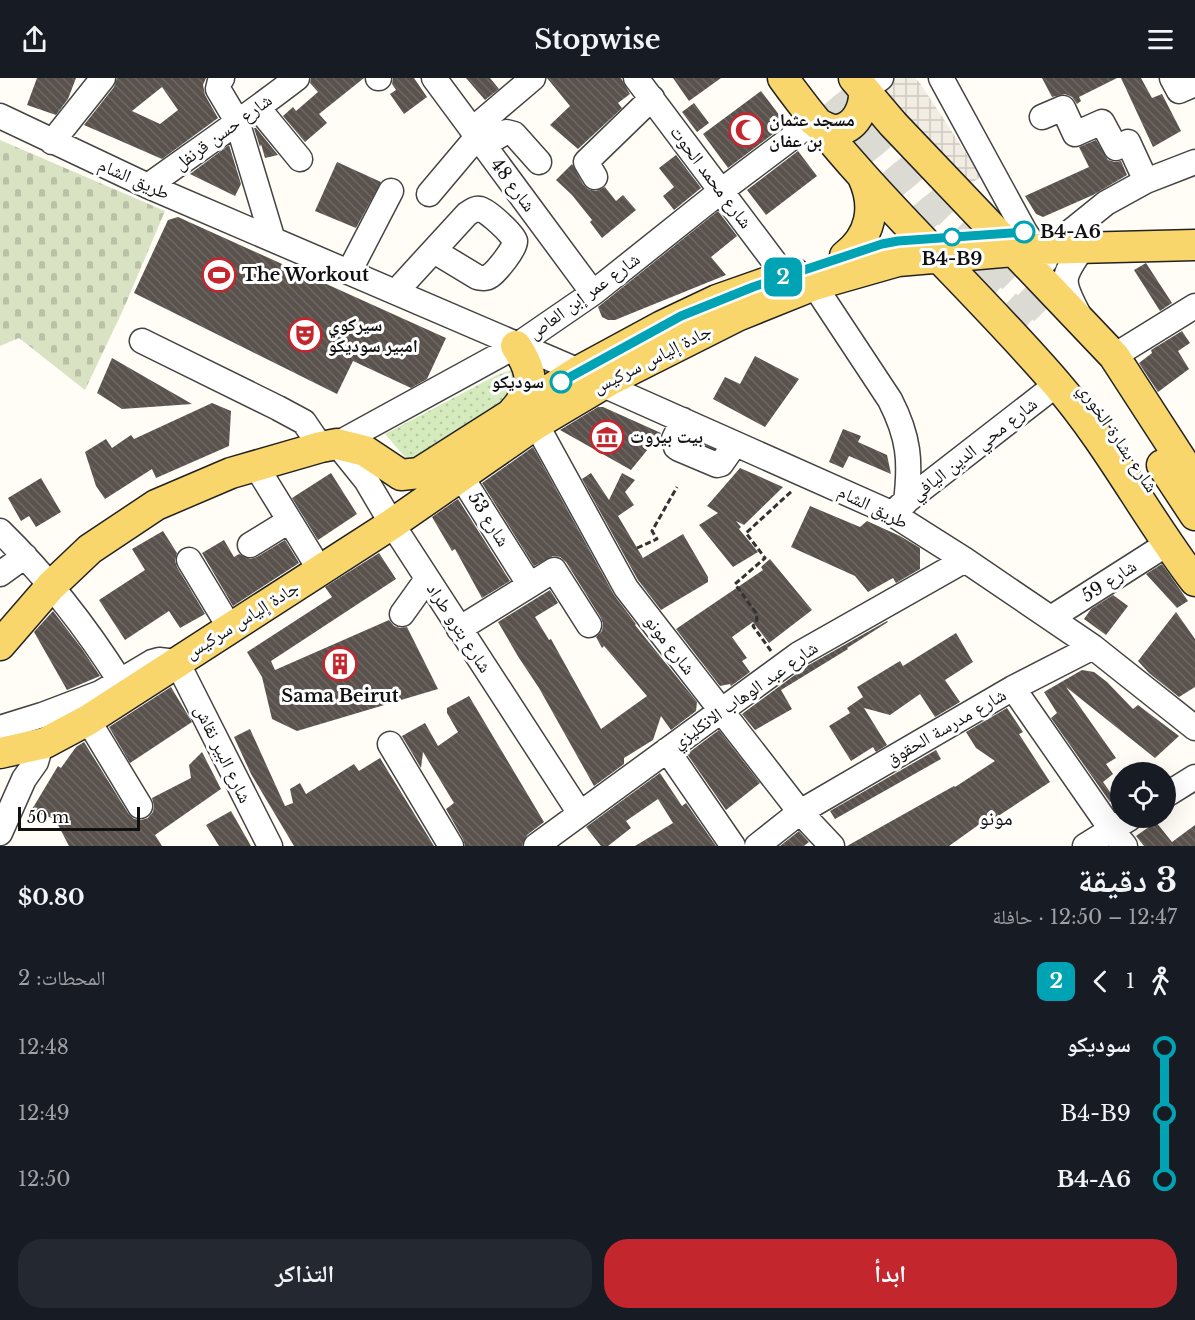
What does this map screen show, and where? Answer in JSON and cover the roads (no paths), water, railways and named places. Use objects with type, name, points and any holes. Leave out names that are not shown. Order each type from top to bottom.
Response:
[{"type":"main road","points":[[783,78],[845,91]]},
{"type":"main road","points":[[805,78],[845,91],[1017,241],[1114,356],[1195,480]]},
{"type":"main road","points":[[845,91],[862,174],[869,188],[872,204],[865,235],[845,256]]},
{"type":"main road","points":[[862,174],[928,248],[1001,322],[1057,384],[1094,432],[1167,544],[1195,581]]},
{"type":"main road","name":"جادة إلياس سركيس","points":[[1076,240],[1195,225]]},
{"type":"main road","name":"جادة إلياس سركيس","points":[[0,755],[41,745],[88,720],[392,524],[454,465],[590,378],[681,316],[785,276],[882,244],[928,248],[1017,241],[1076,240],[1195,245]]},
{"type":"main road","name":"جادة إلياس سركيس","points":[[590,378],[814,285],[898,261],[928,248]]},
{"type":"main road","name":"شارع بشارة الخوري","points":[[1048,310],[1098,370],[1131,416],[1195,515]]},
{"type":"main road","name":"شارع بشارة الخوري","points":[[1048,310],[1080,382],[1114,427],[1195,554]]},
{"type":"main road","points":[[516,346],[528,365],[530,386],[520,404],[524,419]]},
{"type":"main road","points":[[0,645],[51,586],[90,549],[156,505],[231,473],[329,446]]},
{"type":"main road","name":"جادة إلياس سركيس","points":[[329,446],[365,451],[394,473],[407,476],[454,465]]},
{"type":"main road","points":[[0,746],[10,737],[45,726],[69,715],[110,687]]},
{"type":"street","points":[[52,142],[102,78]]},
{"type":"street","points":[[222,78],[218,89],[237,121],[271,238]]},
{"type":"street","name":"شارع حسن قرنفل","points":[[148,186],[258,108],[296,78]]},
{"type":"street","name":"شارع 48","points":[[434,78],[593,293]]},
{"type":"street","points":[[429,194],[477,137],[533,78]]},
{"type":"street","name":"شارع محمد الحوت","points":[[636,78],[785,276]]},
{"type":"street","points":[[941,78],[1048,310],[1082,320]]},
{"type":"street","points":[[1172,78],[1179,91],[1195,84]]},
{"type":"street","name":"شارع عمر إبن العاص","points":[[329,446],[516,346],[593,293],[845,91]]},
{"type":"street","points":[[595,177],[586,162],[652,98]]},
{"type":"street","points":[[258,108],[300,159]]},
{"type":"street","points":[[1042,117],[1063,108],[1075,134],[1102,122],[1116,148],[1128,142],[1146,181]]},
{"type":"street","name":"طريق الشام","points":[[0,116],[148,186],[271,238],[282,236],[297,238],[351,268],[516,346],[808,476],[898,507],[965,560],[1093,647],[1195,728]]},
{"type":"street","points":[[477,137],[506,132],[514,134],[539,162]]},
{"type":"street","points":[[1048,310],[1067,270],[1076,240],[1106,203],[1146,181],[1195,162]]},
{"type":"street","points":[[351,268],[391,191]]},
{"type":"street","points":[[402,285],[434,251]]},
{"type":"street","name":"طريق الشام","points":[[351,268],[402,285],[506,331],[516,346]]},
{"type":"street","points":[[814,285],[878,382],[904,430],[909,458],[898,507]]},
{"type":"street","points":[[1114,356],[1195,306]]},
{"type":"street","name":"شارع بترو طراد","points":[[142,341],[304,422],[366,480],[427,579],[579,813]]},
{"type":"street","name":"شارع محي الدين اليافي","points":[[898,507],[1057,384]]},
{"type":"street","name":"شارع مونو","points":[[524,419],[626,588],[801,812],[832,846]]},
{"type":"street","name":"شارع 53","points":[[454,465],[529,584]]},
{"type":"street","points":[[256,466],[320,570]]},
{"type":"street","points":[[250,545],[289,521]]},
{"type":"street","points":[[0,531],[51,586],[99,649],[110,687]]},
{"type":"street","name":"شارع 59","points":[[1051,618],[1167,544]]},
{"type":"street","points":[[0,574],[25,556]]},
{"type":"street","points":[[189,560],[230,628]]},
{"type":"street","name":"شارع عبد الوهاب الانكليزي","points":[[536,846],[799,654],[965,560]]},
{"type":"street","points":[[459,629],[554,570],[589,625]]},
{"type":"street","points":[[402,614],[427,579]]},
{"type":"street","name":"شارع مدرسة الحقوق","points":[[757,846],[801,812],[1013,688],[1093,647]]},
{"type":"street","name":"جادة إلياس سركيس","points":[[0,728],[42,715],[110,687],[159,660],[177,662]]},
{"type":"street","name":"شارع البير نقاش","points":[[177,662],[270,846]]},
{"type":"street","points":[[1013,688],[1122,831],[1085,846]]},
{"type":"street","points":[[88,720],[140,806]]},
{"type":"street","points":[[390,744],[452,846]]},
{"type":"street","points":[[7,836],[24,779],[36,762],[41,745]]},
{"type":"street","points":[[668,750],[733,846]]},
{"type":"street","points":[[0,755],[24,779]]},
{"type":"street","points":[[1176,789],[1195,777]]},
{"type":"tunnel","points":[[843,89],[940,205],[1047,313]]},
{"type":"tunnel","points":[[825,104],[969,270],[1031,328]]},
{"type":"place","name":"مسجد عثمان بن عفان","points":[[746,130]]},
{"type":"place","name":"B4-A6","points":[[1024,232]]},
{"type":"place","name":"B4-B9","points":[[952,237]]},
{"type":"place","name":"The Workout","points":[[219,275]]},
{"type":"place","name":"سيركوي امبير سوديكو","points":[[305,335]]},
{"type":"place","name":"سوديكو","points":[[561,382]]},
{"type":"place","name":"بيت بيروت","points":[[607,437]]},
{"type":"place","name":"Sama Beirut","points":[[340,664]]},
{"type":"district","name":"مونو","points":[[996,818]]}]
